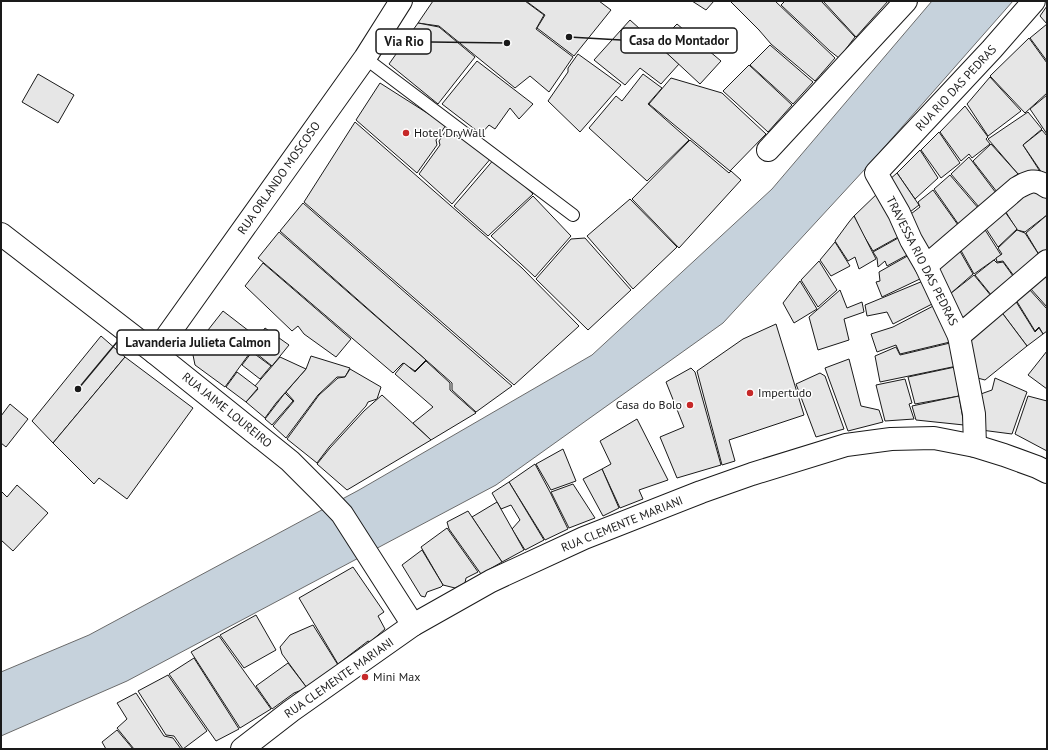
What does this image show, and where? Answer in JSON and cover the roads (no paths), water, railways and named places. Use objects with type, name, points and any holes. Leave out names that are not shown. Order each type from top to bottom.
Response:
[{"type":"street","name":"RUA ORLANDO MOSCOSO","points":[[156,353],[364,58],[401,1]]},
{"type":"street","points":[[768,150],[906,1]]},
{"type":"street","name":"RUA RIO DAS PEDRAS","points":[[876,173],[992,49],[1034,1]]},
{"type":"street","name":"TRAVESSA RIO DAS PEDRAS","points":[[876,173],[899,213],[911,240],[926,266],[959,336],[974,414],[975,446]]},
{"type":"street","points":[[926,266],[1026,182],[1042,182],[1047,186]]},
{"type":"street","name":"RUA JAIME LOUREIRO","points":[[1,234],[156,353],[290,461],[342,514],[413,625]]},
{"type":"street","points":[[959,336],[1047,261]]},
{"type":"street","name":"RUA CLEMENTE MARIANI","points":[[242,749],[291,711],[413,625],[491,581],[584,538],[701,492],[752,474],[846,445],[891,439],[934,438],[975,446],[1004,455],[1047,472]]},
{"type":"lane","points":[[364,58],[573,215]]},
{"type":"place","name":"Casa do Montador","points":[[569,37]]},
{"type":"place","name":"Via Rio","points":[[507,43]]},
{"type":"place","name":"Hotel DryWall","points":[[406,133]]},
{"type":"place","name":"Lavanderia Julieta Calmon","points":[[78,389]]},
{"type":"place","name":"Impertudo","points":[[750,393]]},
{"type":"place","name":"Casa do Bolo","points":[[690,405]]},
{"type":"place","name":"Mini Max","points":[[365,677]]}]
